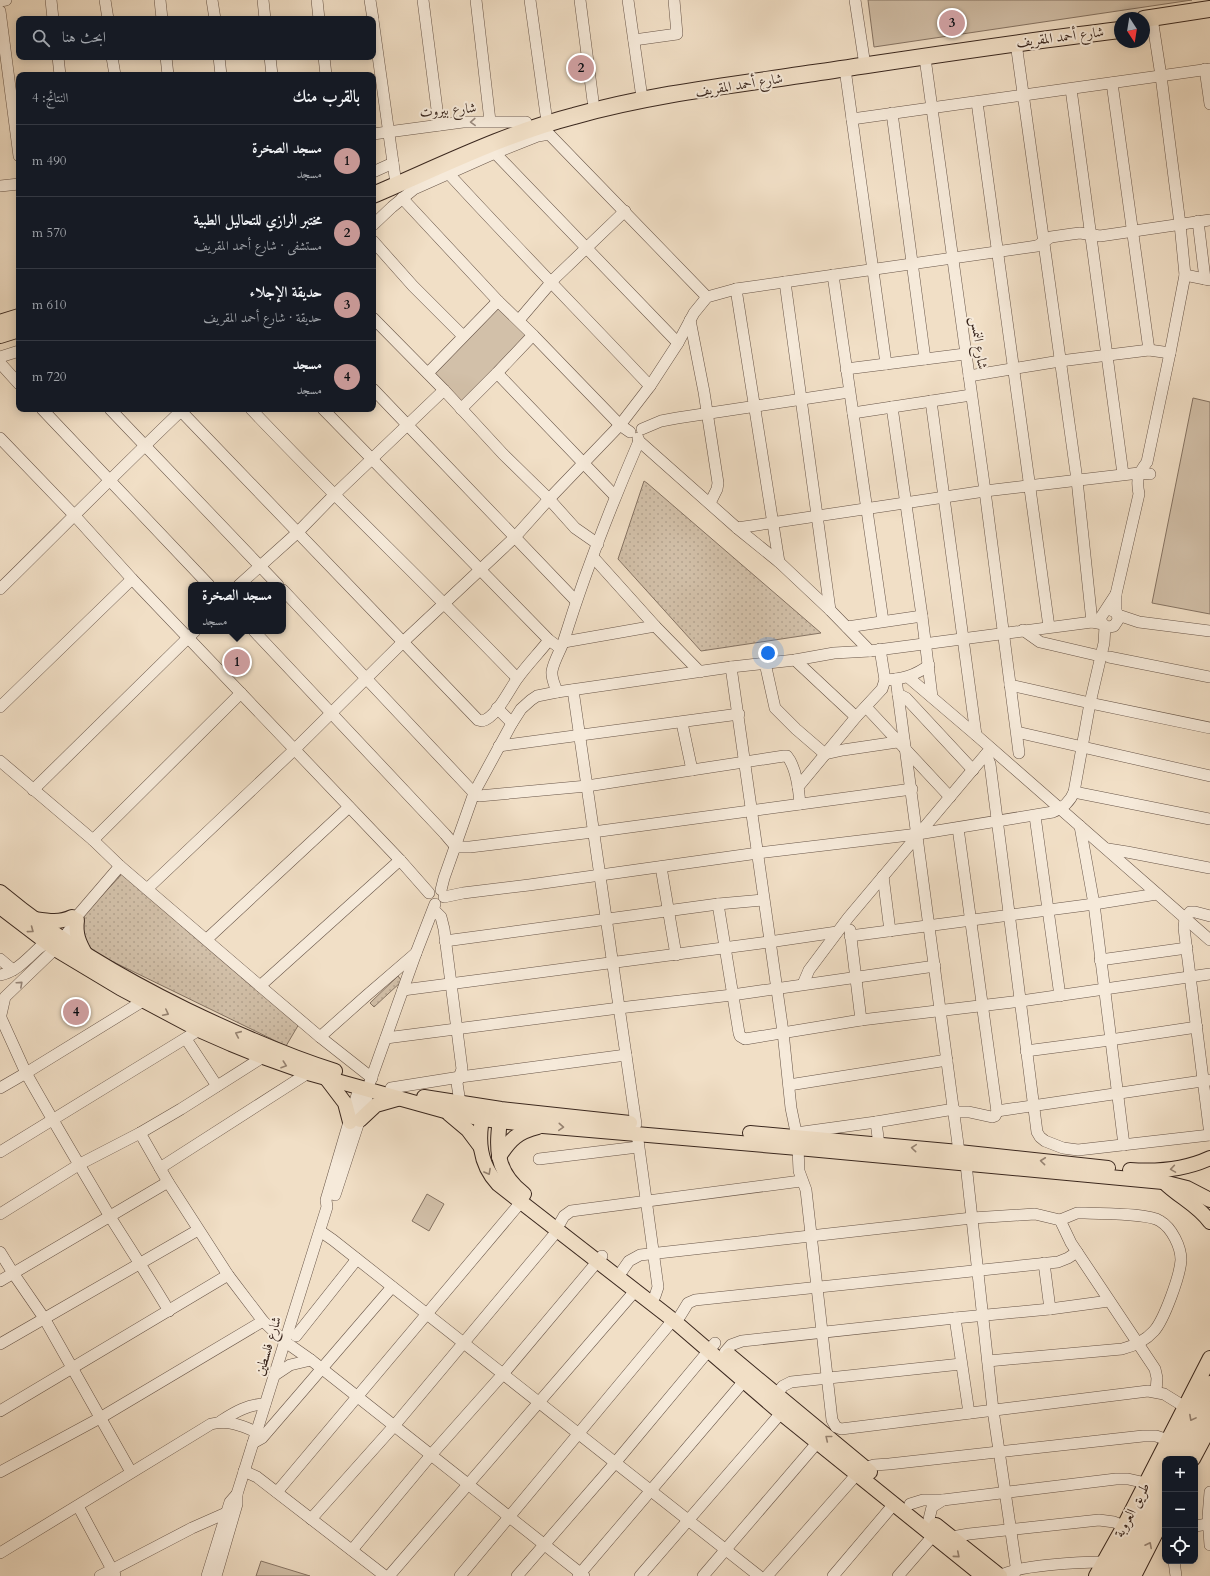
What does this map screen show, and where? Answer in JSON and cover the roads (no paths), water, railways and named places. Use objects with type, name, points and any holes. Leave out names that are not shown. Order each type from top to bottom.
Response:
[{"type":"highway","points":[[1150,22],[1210,9]]},
{"type":"highway","points":[[1150,22],[1210,18]]},
{"type":"highway","name":"شارع أحمد المقريف","points":[[376,194],[499,141],[552,122],[604,108],[757,77],[864,59],[1114,23]]},
{"type":"highway","name":"شارع أحمد المقريف","points":[[376,184],[394,170],[546,114],[593,101],[641,91],[712,78],[757,77],[844,69],[1016,43],[1114,31]]},
{"type":"highway","points":[[0,323],[16,318]]},
{"type":"highway","points":[[0,335],[16,330]]},
{"type":"highway","points":[[1172,1456],[1210,1384]]},
{"type":"highway","points":[[1185,1456],[1210,1409]]},
{"type":"highway","name":"طريق العروبة","points":[[1106,1569],[1162,1474]]},
{"type":"highway","name":"طريق العروبة","points":[[1121,1576],[1162,1500]]},
{"type":"main road","points":[[0,892],[31,918],[55,942],[86,955],[162,998],[241,1035],[368,1085],[445,1111],[501,1115],[637,1134]]},
{"type":"main road","points":[[0,907],[143,1001],[200,1030],[263,1057],[308,1073],[326,1078],[368,1085]]},
{"type":"main road","points":[[31,918],[55,921],[76,917],[77,938],[86,955]]},
{"type":"main road","points":[[326,1078],[345,1102],[355,1121],[376,1105],[394,1094],[460,1103],[483,1113]]},
{"type":"main road","points":[[445,1111],[461,1123],[480,1146]]},
{"type":"main road","points":[[483,1113],[480,1146],[483,1161],[492,1178],[520,1202],[559,1226]]},
{"type":"main road","points":[[501,1115],[543,1126],[637,1134],[797,1139],[879,1145],[1146,1171],[1176,1169],[1196,1164],[1210,1158]]},
{"type":"main road","points":[[501,1115],[498,1144],[499,1157],[502,1169],[510,1182],[635,1291],[677,1318],[776,1395],[865,1473],[894,1504],[952,1537],[1000,1576]]},
{"type":"main road","points":[[499,1157],[507,1144],[513,1138],[524,1132],[543,1126]]},
{"type":"main road","points":[[797,1139],[966,1164],[1163,1182],[1187,1188],[1210,1200]]},
{"type":"main road","points":[[1163,1182],[1176,1194],[1197,1208],[1210,1222]]},
{"type":"main road","points":[[600,1259],[622,1271],[655,1296],[677,1318]]},
{"type":"main road","points":[[716,1348],[744,1381],[817,1442],[910,1504],[983,1576]]},
{"type":"main road","name":"طريق العروبة","points":[[1096,1576],[1106,1569],[1124,1526],[1210,1358]]},
{"type":"main road","points":[[1195,1456],[1210,1427]]},
{"type":"main road","points":[[1134,1576],[1162,1521]]},
{"type":"street","points":[[0,1],[6,0]]},
{"type":"street","points":[[51,0],[53,16]]},
{"type":"street","points":[[105,0],[108,16]]},
{"type":"street","points":[[160,0],[162,16]]},
{"type":"street","points":[[212,0],[214,16]]},
{"type":"street","points":[[263,0],[265,16]]},
{"type":"street","points":[[317,0],[319,16]]},
{"type":"street","points":[[370,0],[372,16]]},
{"type":"street","points":[[423,0],[439,125]]},
{"type":"street","points":[[476,0],[490,121]]},
{"type":"street","points":[[530,0],[546,114]]},
{"type":"street","points":[[580,0],[593,101]]},
{"type":"street","points":[[628,0],[641,91]]},
{"type":"street","points":[[634,40],[677,34],[674,0]]},
{"type":"street","points":[[855,0],[864,59]]},
{"type":"street","points":[[0,11],[16,133]]},
{"type":"street","points":[[1137,477],[1147,462],[1185,275],[1161,76],[1150,30]]},
{"type":"street","points":[[376,42],[394,170],[376,172]]},
{"type":"street","points":[[1016,43],[1076,480],[1106,620]]},
{"type":"street","name":"شارع النمس","points":[[924,58],[985,491],[1019,753]]},
{"type":"street","points":[[58,60],[60,72]]},
{"type":"street","points":[[112,60],[114,72]]},
{"type":"street","points":[[166,60],[168,72]]},
{"type":"street","points":[[219,60],[221,72]]},
{"type":"street","points":[[270,60],[272,72]]},
{"type":"street","points":[[324,60],[326,72]]},
{"type":"street","points":[[844,69],[886,364]]},
{"type":"street","points":[[852,119],[1208,69],[1210,104]]},
{"type":"street","points":[[1112,83],[1149,350]]},
{"type":"street","points":[[439,900],[463,893],[661,867],[758,852],[918,834],[998,822],[1053,812],[1061,809],[1071,799],[1074,792],[1090,703],[1105,656],[1104,643],[1106,620],[1116,594],[1139,494],[1137,477],[1108,355],[1072,89]]},
{"type":"street","points":[[977,102],[1049,627]]},
{"type":"street","points":[[892,114],[925,359]]},
{"type":"street","name":"شارع بيروت","points":[[376,133],[439,125],[490,121],[526,122]]},
{"type":"street","points":[[376,222],[414,189],[495,153],[538,136],[549,134],[553,136],[707,297]]},
{"type":"street","points":[[495,153],[678,343]]},
{"type":"street","points":[[449,174],[524,256],[552,282],[650,386]]},
{"type":"street","points":[[0,186],[16,184]]},
{"type":"street","points":[[402,198],[498,301],[519,320],[620,425],[637,435],[738,528],[780,562],[847,627],[874,650],[896,679],[932,697],[976,735],[989,752],[1061,809],[1210,940]]},
{"type":"street","points":[[519,320],[552,282],[586,247],[625,211]]},
{"type":"street","points":[[147,889],[294,750],[403,642],[515,537],[620,425],[650,386],[678,343],[690,320],[707,297],[736,289],[998,250],[1037,246],[1044,242],[1047,238],[1051,237],[1080,233],[1100,236],[1210,220]]},
{"type":"street","points":[[1185,275],[1207,280],[1198,221]]},
{"type":"street","points":[[376,243],[413,286],[463,336]]},
{"type":"street","points":[[834,275],[849,392],[882,621]]},
{"type":"street","points":[[785,282],[830,610]]},
{"type":"street","points":[[736,289],[780,562]]},
{"type":"street","points":[[428,373],[498,301]]},
{"type":"street","points":[[690,320],[718,483],[717,489],[710,503]]},
{"type":"street","points":[[376,321],[428,373],[575,528],[598,544]]},
{"type":"street","points":[[461,409],[533,335]]},
{"type":"street","points":[[969,376],[1149,350],[1170,353]]},
{"type":"street","points":[[0,357],[16,352]]},
{"type":"street","points":[[846,369],[965,354]]},
{"type":"street","points":[[0,363],[16,381]]},
{"type":"street","points":[[497,373],[616,496]]},
{"type":"street","points":[[242,582],[297,533],[372,458],[444,390]]},
{"type":"street","points":[[376,392],[576,601]]},
{"type":"street","points":[[557,692],[552,669],[562,645],[576,601],[616,496],[637,435],[661,421],[801,398],[849,392]]},
{"type":"street","points":[[852,413],[971,395]]},
{"type":"street","points":[[931,401],[976,735]]},
{"type":"street","points":[[892,407],[926,642],[932,697]]},
{"type":"street","points":[[45,412],[207,582]]},
{"type":"street","points":[[113,412],[275,582]]},
{"type":"street","points":[[0,589],[75,516],[109,479],[179,412]]},
{"type":"street","points":[[183,412],[297,533],[478,720],[482,722],[487,720],[518,678],[549,640]]},
{"type":"street","points":[[254,412],[334,495],[445,603],[518,678]]},
{"type":"street","points":[[326,412],[549,640],[562,645],[655,626]]},
{"type":"street","points":[[0,438],[75,516],[132,580],[188,630]]},
{"type":"street","points":[[738,528],[1030,485],[1076,480],[1137,477]]},
{"type":"street","points":[[593,556],[655,626],[700,672]]},
{"type":"street","points":[[0,707],[132,580]]},
{"type":"street","points":[[286,593],[474,793],[479,796],[587,786],[787,756],[798,787],[800,804]]},
{"type":"street","points":[[847,627],[922,616]]},
{"type":"street","points":[[1106,620],[1139,622],[1210,631]]},
{"type":"street","name":"شارع فلسطين","points":[[216,1576],[237,1504],[237,1494],[244,1471],[327,1207],[333,1201],[355,1121],[416,953],[439,900],[444,878],[474,793],[512,723],[522,709],[537,696],[557,692],[731,667],[1106,620]]},
{"type":"street","points":[[1023,630],[1040,642],[1210,677]]},
{"type":"street","points":[[34,790],[192,634],[241,693],[400,860],[429,893],[434,889],[439,900],[458,1030],[462,1069],[457,1083],[460,1103]]},
{"type":"street","points":[[257,634],[446,834],[456,847],[470,847],[593,832],[912,789]]},
{"type":"street","points":[[795,660],[856,717]]},
{"type":"street","points":[[765,663],[772,702],[775,708],[796,729],[825,754]]},
{"type":"street","points":[[798,787],[856,717],[882,690],[896,679],[922,670],[929,665]]},
{"type":"street","points":[[731,667],[739,714],[763,900],[783,1032],[797,1139],[798,1171],[806,1190],[832,1423],[838,1429],[1143,1392],[1156,1392],[1168,1396],[1185,1407]]},
{"type":"street","points":[[896,679],[903,744],[912,789],[940,1011],[955,1110],[959,1152]]},
{"type":"street","points":[[1010,685],[1210,728]]},
{"type":"street","points":[[573,690],[654,1253],[658,1287],[655,1296]]},
{"type":"street","points":[[93,840],[241,693]]},
{"type":"street","points":[[898,694],[906,698],[973,770]]},
{"type":"street","points":[[866,707],[903,744],[950,797]]},
{"type":"street","points":[[497,708],[512,723]]},
{"type":"street","points":[[499,746],[682,723],[739,714]]},
{"type":"street","points":[[682,723],[692,770]]},
{"type":"street","points":[[1017,732],[1210,776]]},
{"type":"street","points":[[825,754],[843,750],[903,744]]},
{"type":"street","points":[[803,984],[809,970],[848,918],[989,752]]},
{"type":"street","points":[[989,752],[1033,1106],[1037,1132],[1045,1141],[1073,1150],[1210,1135],[1207,1080],[1197,1027],[1184,928],[1185,918],[1192,912],[1210,916]]},
{"type":"street","points":[[0,761],[320,1037],[368,1085]]},
{"type":"street","points":[[1074,792],[1210,819]]},
{"type":"street","points":[[207,939],[349,807]]},
{"type":"street","points":[[1035,816],[1060,996]]},
{"type":"street","points":[[1080,826],[1094,904],[1124,1145]]},
{"type":"street","points":[[797,1139],[876,1122],[955,1110],[992,1117],[995,1116],[997,1111],[958,828]]},
{"type":"street","points":[[1108,849],[1210,868]]},
{"type":"street","points":[[260,986],[400,860]]},
{"type":"street","points":[[120,866],[55,942],[34,970],[2,994],[0,1019],[26,1073],[52,1120],[169,1311]]},
{"type":"street","points":[[661,867],[670,911],[676,955]]},
{"type":"street","points":[[883,876],[890,931]]},
{"type":"street","points":[[850,936],[1094,904],[1157,894]]},
{"type":"street","points":[[445,940],[718,904],[763,900]]},
{"type":"street","points":[[718,904],[738,1033],[745,1039],[861,1020],[1060,996],[1210,974]]},
{"type":"street","points":[[848,918],[861,1020]]},
{"type":"street","points":[[403,990],[676,955],[837,932]]},
{"type":"street","points":[[0,975],[13,970],[41,947],[55,942]]},
{"type":"street","points":[[1100,960],[1187,948]]},
{"type":"street","points":[[320,1037],[416,953]]},
{"type":"street","points":[[0,959],[13,970]]},
{"type":"street","points":[[26,960],[34,970]]},
{"type":"street","points":[[386,1038],[458,1030],[935,966]]},
{"type":"street","points":[[0,1088],[143,1001]]},
{"type":"street","points":[[1026,1050],[1110,1040],[1197,1027]]},
{"type":"street","points":[[0,1152],[200,1030]]},
{"type":"street","points":[[186,1039],[217,1086]]},
{"type":"street","points":[[394,1094],[460,1077],[626,1055]]},
{"type":"street","points":[[0,1214],[80,1164],[140,1133],[263,1057]]},
{"type":"street","points":[[789,1085],[948,1060]]},
{"type":"street","points":[[160,1168],[308,1073]]},
{"type":"street","points":[[997,1111],[1207,1080]]},
{"type":"street","points":[[876,1122],[879,1145]]},
{"type":"street","points":[[140,1133],[198,1230],[228,1275],[263,1321],[284,1341],[311,1360],[544,1544],[581,1575],[650,1490],[744,1381]]},
{"type":"street","points":[[539,1159],[637,1134]]},
{"type":"street","points":[[966,1164],[993,1410],[1011,1530],[1015,1573]]},
{"type":"street","points":[[311,1518],[394,1426],[559,1226],[564,1216],[571,1211],[801,1181]]},
{"type":"street","points":[[0,1281],[168,1182]]},
{"type":"street","points":[[277,1492],[520,1202]]},
{"type":"street","points":[[622,1271],[632,1258],[640,1255],[972,1218],[1035,1214],[1060,1220],[1081,1213],[1150,1217],[1161,1221],[1170,1230],[1180,1251],[1181,1261],[1179,1271],[1161,1321],[1149,1336],[1138,1344],[1122,1349],[988,1361]]},
{"type":"street","points":[[1060,1220],[1066,1236],[1155,1369],[1158,1383],[1156,1392]]},
{"type":"street","points":[[0,1344],[198,1230]]},
{"type":"street","points":[[320,1231],[504,1374],[759,1576]]},
{"type":"street","points":[[0,1252],[13,1274],[44,1318],[131,1472]]},
{"type":"street","points":[[460,1576],[508,1516],[579,1434],[688,1303],[695,1300],[1044,1263],[1063,1260],[1077,1252]]},
{"type":"street","points":[[296,1336],[357,1259]]},
{"type":"street","points":[[352,1550],[431,1455],[504,1374],[600,1259]]},
{"type":"street","points":[[1044,1263],[1050,1309]]},
{"type":"street","points":[[0,1411],[228,1275]]},
{"type":"street","points":[[253,1444],[262,1438],[392,1287]]},
{"type":"street","points":[[389,1576],[635,1291]]},
{"type":"street","points":[[517,1576],[716,1348],[732,1345],[742,1341],[1050,1309],[1109,1301]]},
{"type":"street","points":[[955,1318],[969,1413]]},
{"type":"street","points":[[0,1472],[100,1418],[263,1321]]},
{"type":"street","points":[[275,1375],[290,1365],[311,1360]]},
{"type":"street","points":[[776,1395],[787,1383],[961,1364]]},
{"type":"street","points":[[0,1553],[201,1429],[210,1424],[221,1421],[248,1407],[258,1404],[265,1404]]},
{"type":"street","points":[[640,1576],[781,1413]]},
{"type":"street","points":[[221,1421],[238,1425],[256,1432]]},
{"type":"street","points":[[767,1576],[865,1473],[879,1470],[889,1464],[1143,1436],[1156,1436],[1168,1440]]},
{"type":"street","points":[[703,1576],[817,1442]]},
{"type":"street","points":[[244,1471],[257,1477],[385,1576]]},
{"type":"street","points":[[910,1504],[923,1500],[943,1500],[1122,1479],[1146,1483]]},
{"type":"street","name":"شارع فلسطين","points":[[207,1576],[231,1499],[237,1494]]},
{"type":"street","points":[[1210,1495],[1208,1524],[1210,1545]]},
{"type":"street","points":[[898,1576],[934,1527],[932,1507],[943,1500]]},
{"type":"street","points":[[833,1576],[894,1504]]},
{"type":"street","points":[[78,1506],[114,1573]]},
{"type":"street","points":[[100,1576],[114,1573],[192,1528],[226,1513]]},
{"type":"street","points":[[952,1537],[1099,1520],[1114,1522],[1124,1526]]},
{"type":"street","points":[[1198,1526],[1208,1524]]},
{"type":"street","points":[[971,1553],[973,1545],[977,1539],[987,1533]]},
{"type":"street","points":[[1000,1576],[1088,1562],[1106,1569]]},
{"type":"street","points":[[1174,1564],[1176,1576]]},
{"type":"place","name":"حديقة الإجلاء","points":[[952,23]]},
{"type":"place","name":"مختبر الرازي للتحاليل الطبية","points":[[581,68]]},
{"type":"place","name":"مسجد الصخرة","points":[[237,662]]},
{"type":"place","name":"مسجد","points":[[76,1012]]}]
